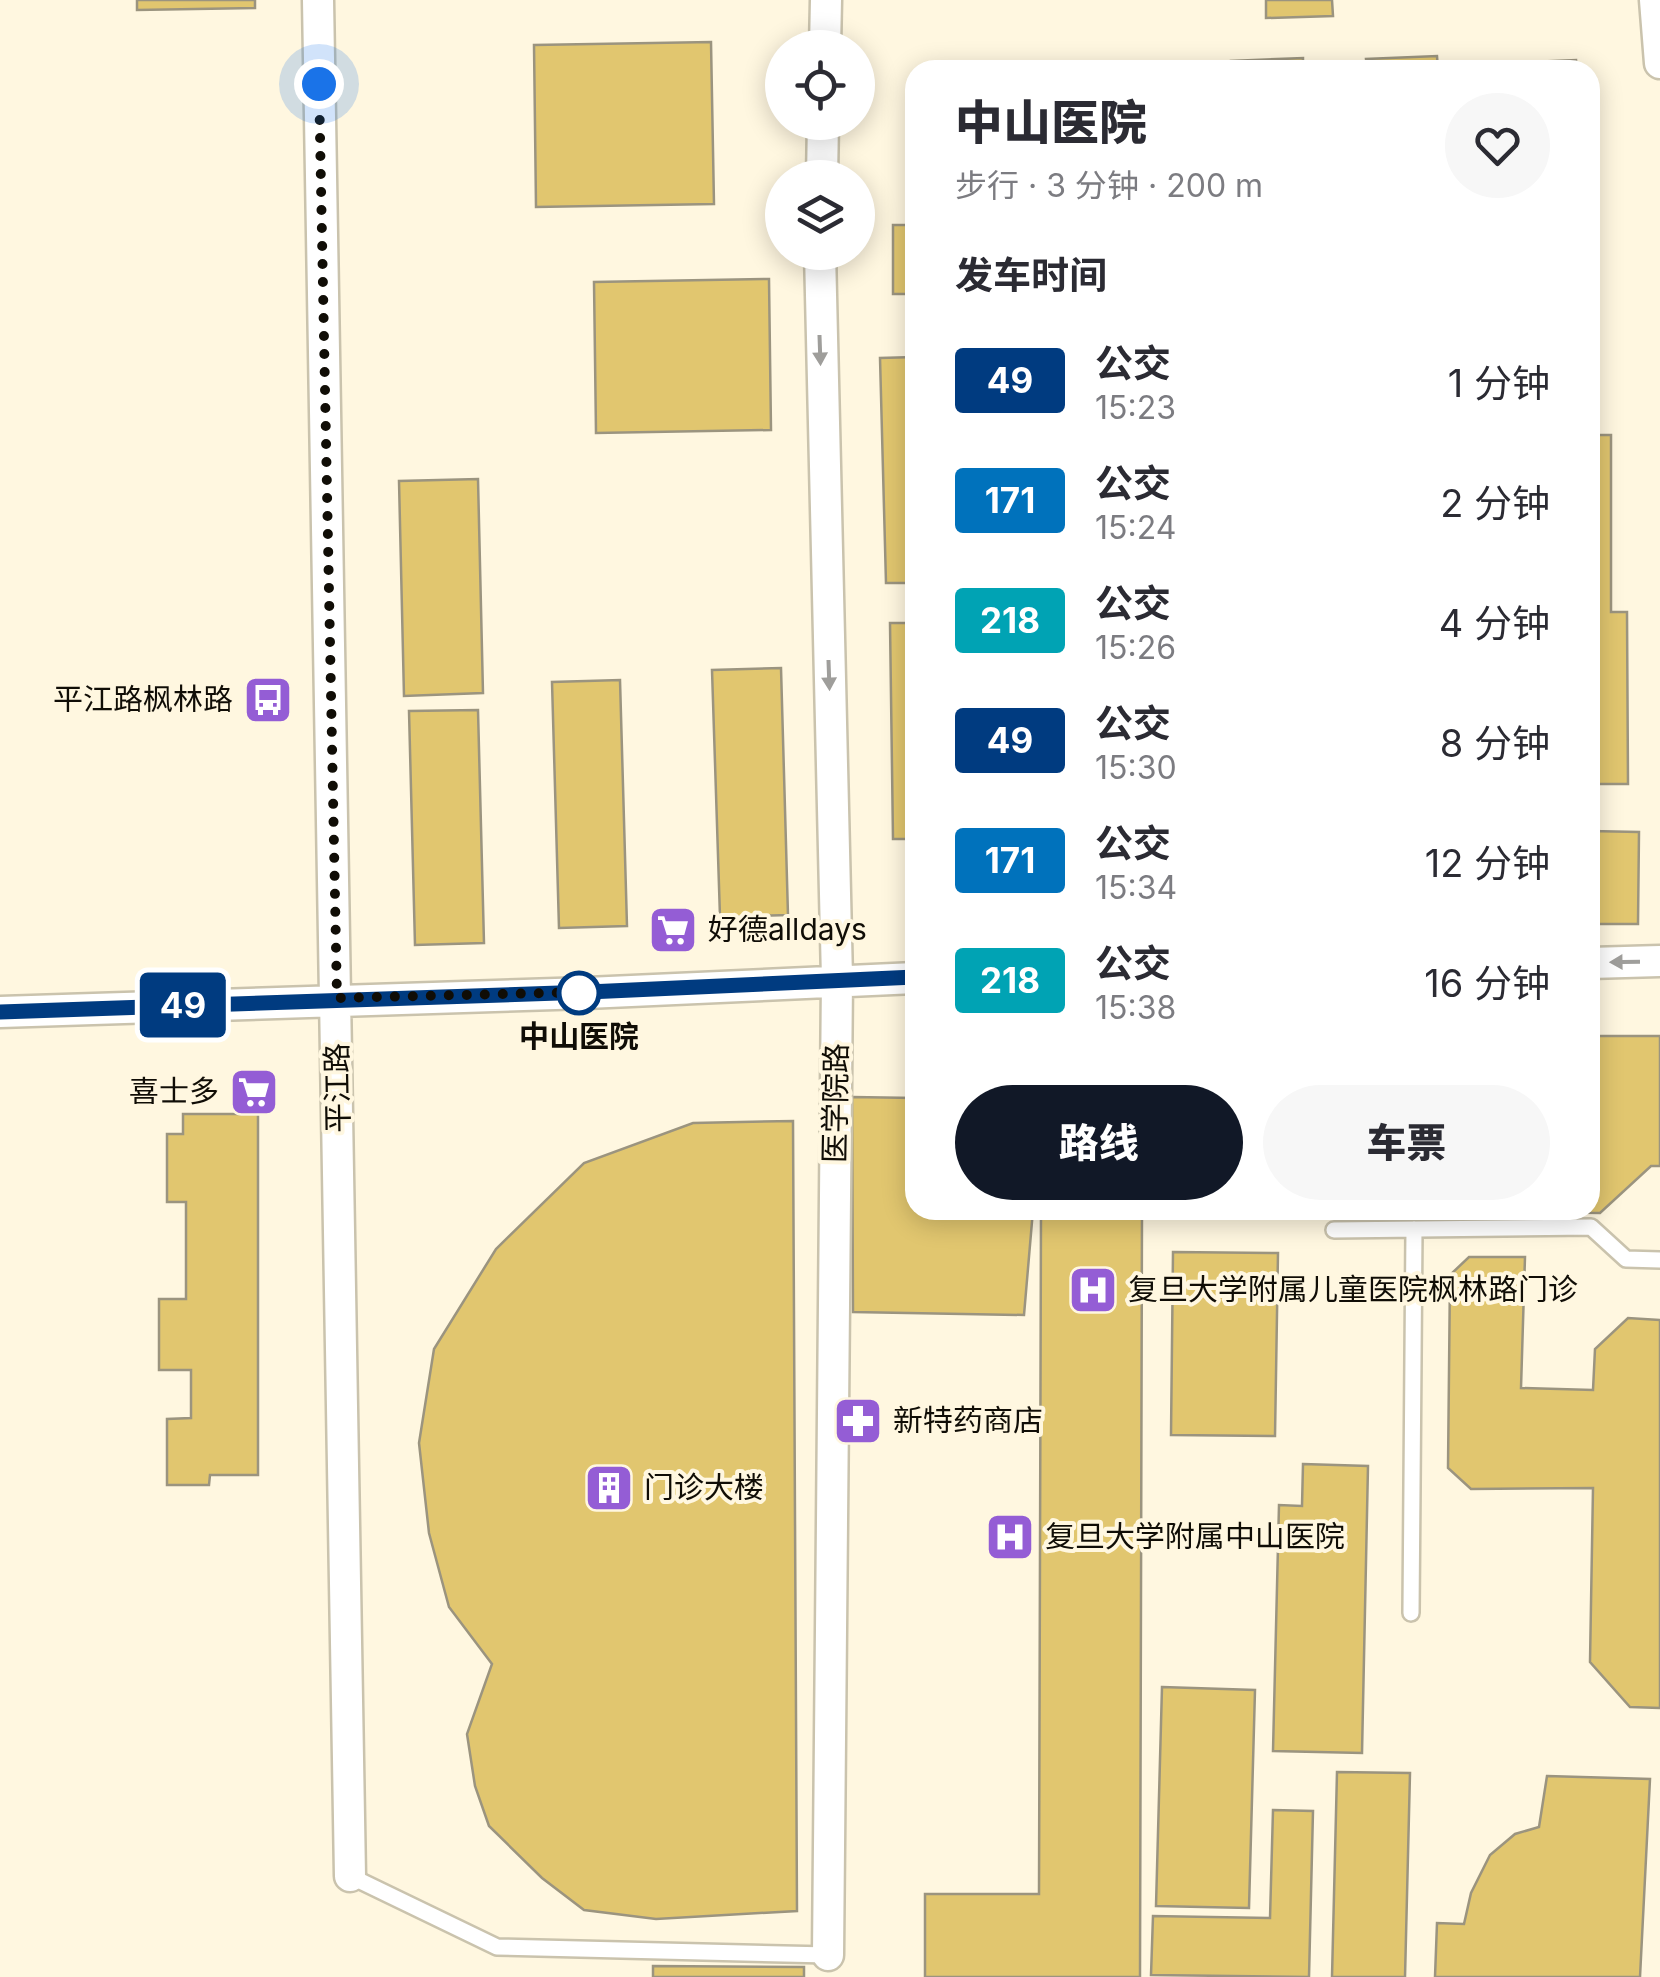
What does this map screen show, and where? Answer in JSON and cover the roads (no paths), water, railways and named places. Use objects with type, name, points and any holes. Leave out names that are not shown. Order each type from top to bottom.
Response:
[{"type":"street","name":"平江路","points":[[318,0],[350,1876]]},
{"type":"street","points":[[825,30],[826,0]]},
{"type":"street","points":[[1655,0],[1660,63]]},
{"type":"street","name":"医学院路","points":[[820,270],[838,979],[828,1954]]},
{"type":"street","points":[[1600,963],[1660,961]]},
{"type":"street","points":[[0,1012],[905,978]]},
{"type":"lane","points":[[1334,1230],[1591,1226],[1626,1260],[1660,1260]]},
{"type":"lane","points":[[1411,1614],[1414,1229]]},
{"type":"lane","points":[[350,1876],[497,1948],[828,1954]]},
{"type":"place","name":"平江路枫林路","points":[[268,700]]},
{"type":"place","name":"好德alldays","points":[[673,930]]},
{"type":"place","name":"中山医院","points":[[579,993]]},
{"type":"place","name":"喜士多","points":[[254,1092]]},
{"type":"place","name":"复旦大学附属儿童医院枫林路门诊","points":[[1093,1290]]},
{"type":"place","name":"新特药商店","points":[[858,1421]]},
{"type":"place","name":"门诊大楼","points":[[609,1488]]},
{"type":"place","name":"复旦大学附属中山医院","points":[[1010,1537]]}]
